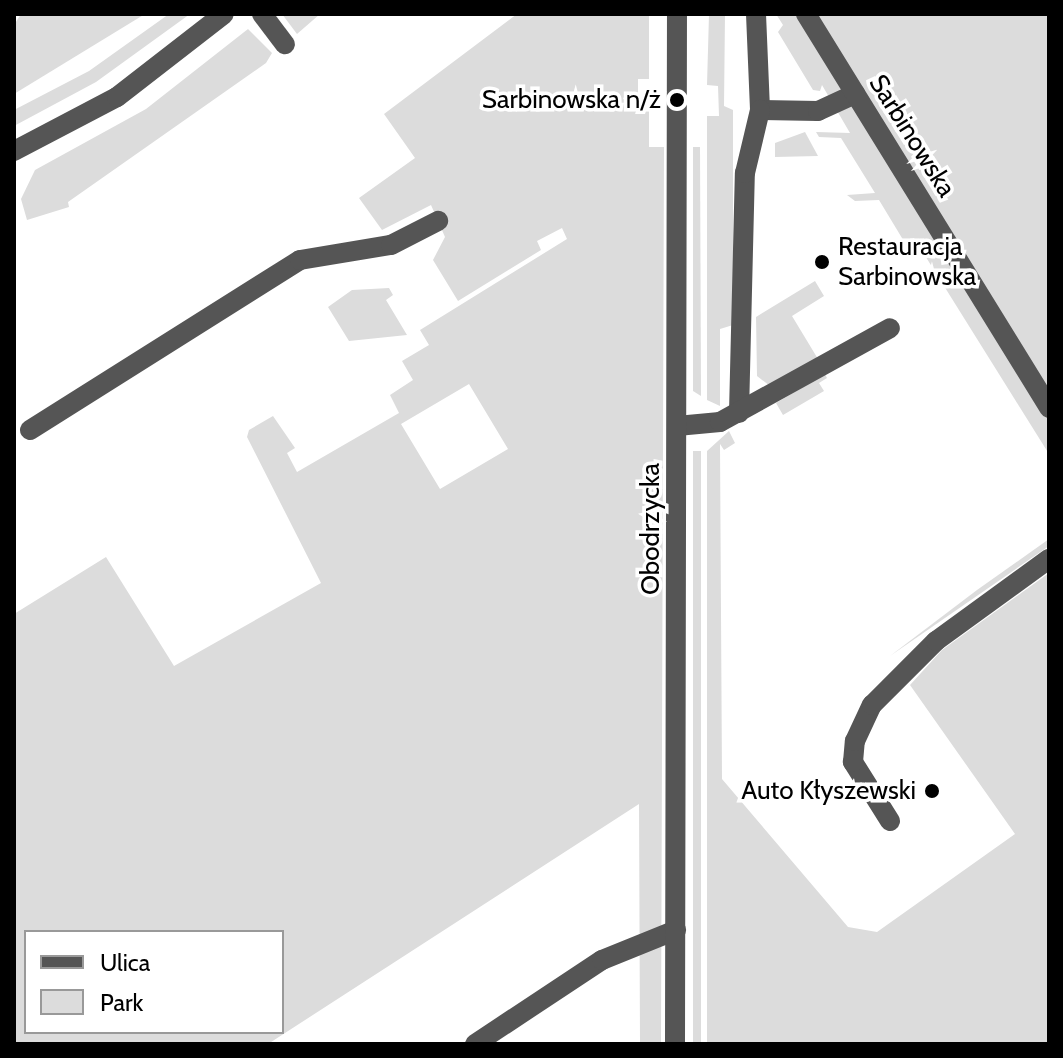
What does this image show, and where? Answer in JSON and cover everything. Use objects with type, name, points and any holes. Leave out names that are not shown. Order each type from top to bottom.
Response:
[{"type":"street","points":[[14,151],[117,97],[224,14]]},
{"type":"street","points":[[262,14],[285,44]]},
{"type":"street","name":"Obodrzycka","points":[[675,1044],[677,14]]},
{"type":"street","points":[[739,413],[745,173],[760,110],[756,14]]},
{"type":"street","name":"Sarbinowska","points":[[806,14],[1049,408]]},
{"type":"street","points":[[760,110],[818,111],[855,94]]},
{"type":"street","points":[[30,430],[300,260],[391,245],[438,221]]},
{"type":"street","points":[[677,426],[720,422],[890,328]]},
{"type":"street","points":[[890,821],[853,762],[855,741],[872,705],[936,641],[1049,559]]},
{"type":"street","points":[[475,1044],[602,960],[676,930]]},
{"type":"green space","points":[[21,14],[145,14],[14,94],[14,25]]},
{"type":"green space","points":[[169,14],[190,14],[96,82],[14,126],[14,110],[89,71]]},
{"type":"green space","points":[[282,14],[320,14],[297,34]]},
{"type":"green space","points":[[517,14],[649,14],[649,79],[638,79],[638,109],[649,110],[649,147],[664,147],[661,1044],[640,1044],[639,804],[284,1034],[284,930],[24,930],[24,1034],[283,1034],[268,1044],[14,1044],[14,614],[106,557],[174,666],[321,583],[247,437],[249,430],[273,416],[295,448],[287,453],[297,472],[399,413],[390,395],[413,380],[402,361],[429,345],[420,330],[567,239],[562,228],[537,241],[541,250],[458,301],[433,260],[445,237],[431,205],[382,230],[359,198],[415,158],[384,114]],"holes":[[[469,384],[508,449],[440,489],[401,424]]]},
{"type":"green space","points":[[709,14],[725,14],[724,106],[733,110],[733,325],[720,329],[720,406],[707,400],[707,116],[719,116],[718,86],[707,85]]},
{"type":"green space","points":[[776,14],[1049,14],[1049,454],[914,238],[905,243],[879,200],[855,201],[847,195],[875,193],[841,138],[819,137],[816,132],[850,133],[822,85],[820,91],[813,90],[778,32],[783,25]]},
{"type":"green space","points":[[248,29],[272,53],[266,63],[68,202],[69,207],[27,220],[21,199],[35,170],[146,109]]},
{"type":"green space","points":[[805,132],[818,156],[775,157],[775,143]]},
{"type":"green space","points":[[693,147],[700,147],[701,396],[693,391]]},
{"type":"green space","points":[[815,281],[824,296],[792,316],[818,359],[770,386],[757,376],[756,317]]},
{"type":"green space","points":[[389,288],[393,295],[386,300],[407,335],[349,341],[328,307],[352,290]]},
{"type":"green space","points":[[825,374],[827,378],[819,383],[824,391],[783,415],[776,403]]},
{"type":"green space","points":[[729,431],[735,443],[724,450],[720,444],[722,779],[848,927],[877,932],[1015,834],[910,685],[942,650],[1049,573],[1049,1044],[707,1044],[707,451]]},
{"type":"green space","points":[[693,451],[701,451],[701,1044],[693,1044]]},
{"type":"green space","points":[[1049,539],[1049,546],[890,656],[977,590]]},
{"type":"place","name":"Sarbinowska n/ż","points":[[677,100]]},
{"type":"place","name":"Restauracja Sarbinowska","points":[[822,262]]},
{"type":"place","name":"Auto Kłyszewski","points":[[932,791]]}]
